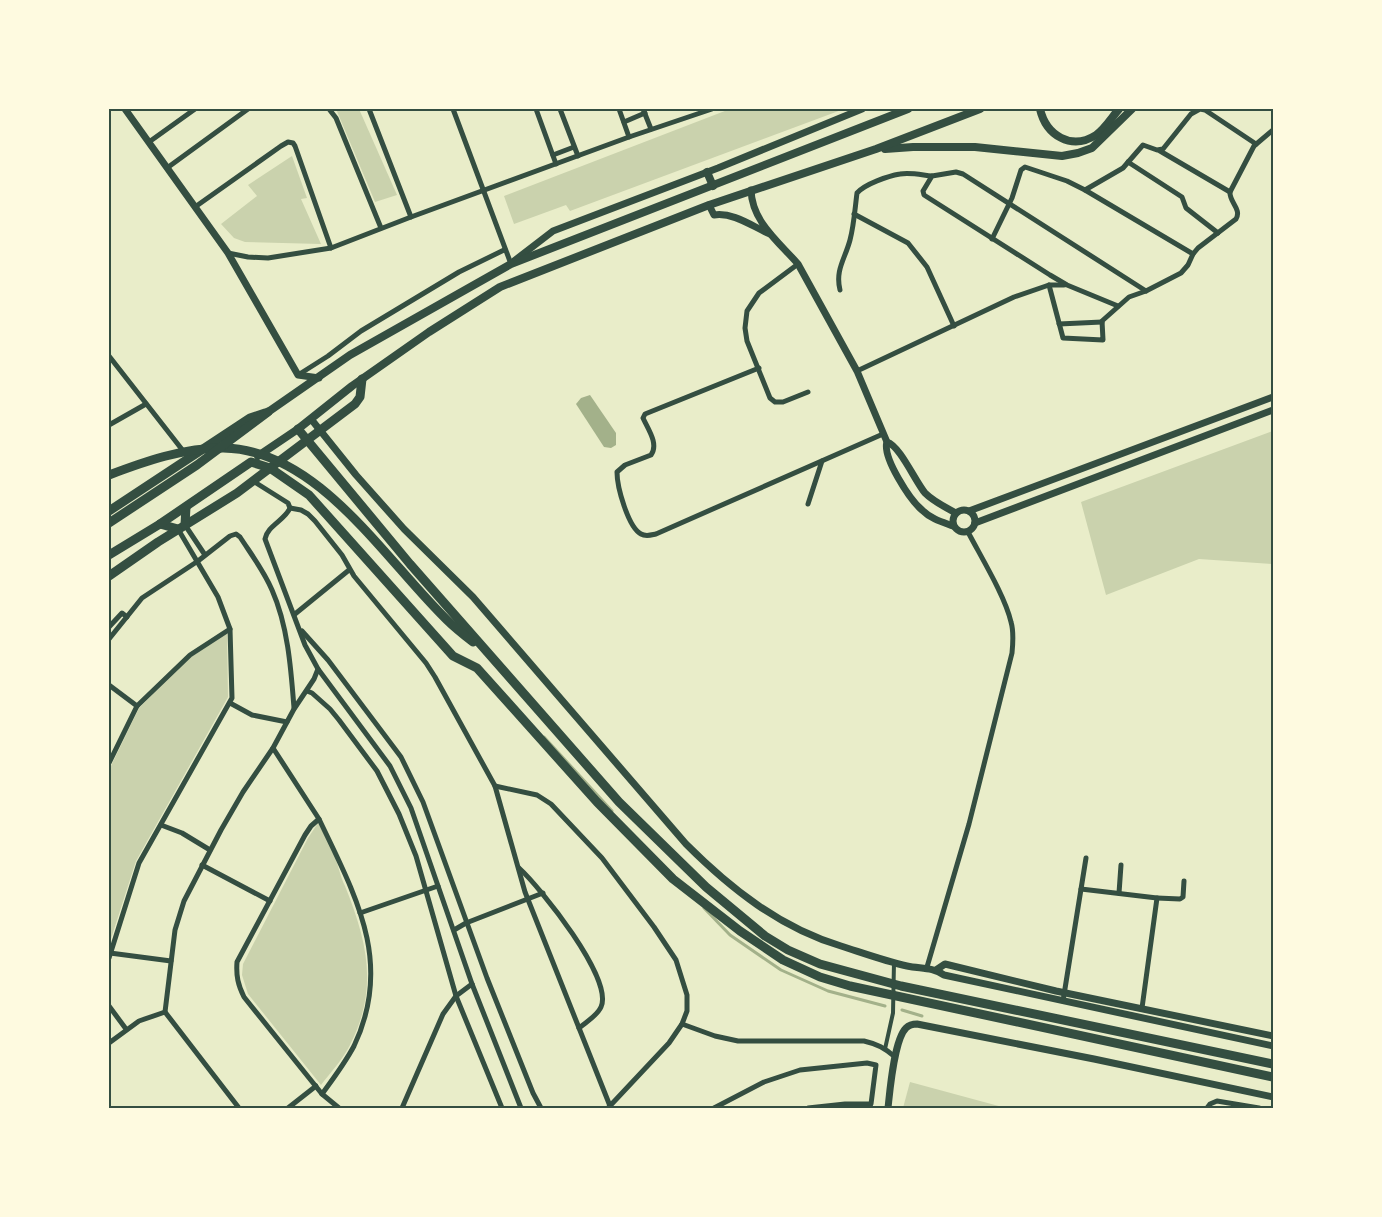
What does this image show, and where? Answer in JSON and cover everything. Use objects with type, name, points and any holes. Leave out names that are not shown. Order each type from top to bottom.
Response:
[{"type":"main road","points":[[109,523],[197,465],[268,412],[350,356],[511,264],[553,246],[713,186],[893,112],[908,109]]},
{"type":"main road","points":[[109,555],[186,507],[298,429],[362,379],[429,332],[500,286],[709,205],[876,149],[980,109]]},
{"type":"main road","points":[[1040,109],[1042,118],[1054,133],[1071,141],[1090,138],[1098,134],[1119,109]]},
{"type":"main road","points":[[876,149],[975,147],[1062,156],[1092,148],[1132,109]]},
{"type":"main road","points":[[707,172],[713,186]]},
{"type":"main road","points":[[109,576],[182,527],[238,493],[355,404],[360,397],[362,379]]},
{"type":"main road","points":[[109,511],[250,418],[268,412]]},
{"type":"main road","points":[[298,429],[410,564],[618,802],[706,888],[743,919],[788,950],[820,964],[901,986],[1273,1064]]},
{"type":"main road","points":[[109,475],[172,454],[225,448],[268,457],[290,467],[316,484],[340,505],[447,620],[494,659]]},
{"type":"main road","points":[[251,462],[270,468],[309,495],[453,656],[477,668],[598,802],[674,879],[740,931],[783,960],[820,977],[850,986],[1273,1077]]},
{"type":"main road","points":[[182,527],[186,507]]},
{"type":"main road","points":[[160,524],[182,527]]},
{"type":"street","points":[[125,109],[228,253],[298,374],[320,378]]},
{"type":"street","points":[[149,142],[195,109]]},
{"type":"street","points":[[167,168],[248,109]]},
{"type":"street","points":[[328,109],[336,118],[381,228]]},
{"type":"street","points":[[369,109],[411,217]]},
{"type":"street","points":[[453,109],[484,190],[504,250],[511,264],[553,231],[707,172],[862,109]]},
{"type":"street","points":[[536,109],[556,164]]},
{"type":"street","points":[[560,109],[578,156]]},
{"type":"street","points":[[619,109],[629,137]]},
{"type":"street","points":[[228,253],[268,258],[331,248],[484,190],[709,109]]},
{"type":"street","points":[[1160,151],[1191,114],[1200,109],[1205,110],[1257,142]]},
{"type":"street","points":[[624,122],[644,111],[651,129]]},
{"type":"street","points":[[1059,324],[1102,321],[1129,297],[1146,291],[1181,273],[1198,248],[1238,216],[1238,211],[1229,196],[1230,192],[1257,142],[1273,130]]},
{"type":"street","points":[[195,207],[281,146],[288,142],[293,143],[331,248]]},
{"type":"street","points":[[1086,190],[1122,168],[1143,145],[1160,151],[1230,192]]},
{"type":"street","points":[[552,155],[574,147]]},
{"type":"street","points":[[1128,162],[1182,197],[1186,208],[1218,233]]},
{"type":"street","points":[[992,239],[1010,203],[1024,167],[1050,174],[1086,190],[1193,254]]},
{"type":"street","points":[[840,290],[839,270],[850,239],[857,193],[861,188],[901,173],[932,176],[959,172],[1146,291]]},
{"type":"street","points":[[932,176],[923,191],[924,195],[1067,285],[1118,306]]},
{"type":"street","points":[[751,190],[753,206],[770,235],[798,264],[857,371],[887,442],[886,451],[900,481],[914,502],[934,519],[954,526]]},
{"type":"street","points":[[709,205],[714,215],[723,214],[731,216],[770,235]]},
{"type":"street","points":[[854,214],[908,243],[928,267],[954,326]]},
{"type":"street","points":[[298,374],[328,356],[361,331],[459,272],[504,250]]},
{"type":"street","points":[[798,264],[759,293],[747,311],[745,328],[747,341],[770,398],[775,402],[783,402],[808,392]]},
{"type":"street","points":[[857,371],[1014,297],[1049,285],[1067,285]]},
{"type":"street","points":[[1049,285],[1063,338],[1102,341],[1102,321]]},
{"type":"street","points":[[109,356],[188,459]]},
{"type":"street","points":[[758,368],[645,414],[643,418],[655,444],[654,451],[625,465],[617,472],[630,523],[643,536],[656,534],[883,434]]},
{"type":"street","points":[[969,510],[974,516],[975,523],[968,532],[959,532],[952,520],[956,513],[969,510],[1273,397]]},
{"type":"street","points":[[109,426],[146,404]]},
{"type":"street","points":[[1254,404],[1259,416]]},
{"type":"street","points":[[975,523],[1273,410]]},
{"type":"street","points":[[311,419],[356,475],[404,529],[460,583],[653,807],[703,861],[744,896],[780,919],[838,945],[894,962],[936,970],[944,975],[1273,1046]]},
{"type":"street","points":[[887,442],[891,443],[897,450],[926,493],[937,503],[956,513]]},
{"type":"street","points":[[808,504],[822,461]]},
{"type":"street","points":[[253,481],[288,503],[290,508],[288,513],[268,532],[265,539],[295,614],[305,645],[318,669],[390,766],[411,808],[472,984],[521,1108]]},
{"type":"street","points":[[290,508],[301,510],[308,514],[342,555],[349,570],[431,670],[495,786],[527,899],[609,1107],[668,1043],[682,1024],[687,1012],[687,995],[676,960],[654,927],[602,858],[552,804],[537,795],[495,786]]},
{"type":"street","points":[[182,527],[205,555]]},
{"type":"street","points":[[171,961],[110,955],[139,863],[232,698],[230,629],[218,597],[182,527]]},
{"type":"street","points":[[927,968],[969,824],[1012,653],[1012,622],[968,532]]},
{"type":"street","points":[[109,639],[142,598],[198,561],[230,536],[236,534],[240,537],[267,580],[283,621],[294,709]]},
{"type":"street","points":[[295,614],[349,570]]},
{"type":"street","points":[[109,626],[122,613],[127,617]]},
{"type":"street","points":[[109,762],[137,706],[190,656],[230,629]]},
{"type":"street","points":[[300,629],[328,660],[401,757],[427,811],[466,923],[533,1093],[541,1108]]},
{"type":"street","points":[[239,1108],[165,1012],[175,930],[180,914],[210,850],[243,792],[274,748],[294,709],[307,691],[318,669]]},
{"type":"street","points":[[109,685],[137,706]]},
{"type":"street","points":[[307,691],[312,693],[330,709],[377,771],[399,814],[416,856],[456,996],[502,1108]]},
{"type":"street","points":[[230,703],[252,715],[287,722]]},
{"type":"street","points":[[274,748],[319,819],[337,854],[360,913],[372,966],[370,996],[354,1046],[322,1094]]},
{"type":"street","points":[[319,819],[305,835],[237,962],[236,975],[238,986],[244,997],[322,1094],[338,1108]]},
{"type":"street","points":[[161,825],[182,833],[210,850]]},
{"type":"street","points":[[1063,1001],[1086,858]]},
{"type":"street","points":[[202,865],[270,901]]},
{"type":"street","points":[[1119,893],[1122,865]]},
{"type":"street","points":[[518,867],[543,893],[578,941],[598,981],[603,997],[602,1007],[595,1016],[579,1028]]},
{"type":"street","points":[[1082,889],[1180,899],[1183,897],[1184,881]]},
{"type":"street","points":[[360,913],[438,886]]},
{"type":"street","points":[[454,930],[466,923],[543,893]]},
{"type":"street","points":[[1142,1008],[1156,898]]},
{"type":"street","points":[[885,1049],[893,1013],[894,962]]},
{"type":"street","points":[[936,970],[945,964],[1065,992],[1273,1036]]},
{"type":"street","points":[[402,1108],[443,1014],[456,996],[472,984]]},
{"type":"street","points":[[109,1006],[126,1029]]},
{"type":"street","points":[[109,1043],[126,1029],[144,1018],[165,1012]]},
{"type":"street","points":[[682,1024],[715,1036],[738,1041],[864,1041],[876,1044],[895,1057]]},
{"type":"street","points":[[888,1108],[895,1057],[902,1034],[910,1025],[916,1024],[1094,1058],[1273,1098]]},
{"type":"street","points":[[714,1108],[764,1082],[800,1070],[867,1063],[876,1065],[871,1104],[845,1104],[808,1108]]},
{"type":"street","points":[[288,1108],[316,1086]]},
{"type":"street","points":[[1207,1108],[1210,1104],[1217,1101],[1259,1108]]},
{"type":"shaded area","points":[[336,109],[359,109],[397,195],[375,202]]},
{"type":"shaded area","points":[[730,109],[844,109],[570,211],[566,205],[514,224],[504,196]]},
{"type":"shaded area","points":[[292,156],[307,198],[301,199],[321,244],[245,242],[234,238],[221,224],[257,196],[248,185]]},
{"type":"shaded area","points":[[590,395],[616,433],[616,445],[611,448],[604,447],[576,404],[581,398]]},
{"type":"shaded area","points":[[1273,431],[1273,564],[1199,559],[1106,595],[1081,502]]},
{"type":"shaded area","points":[[227,633],[228,697],[136,861],[109,945],[109,770],[139,708],[191,657]]},
{"type":"shaded area","points":[[318,823],[334,854],[353,906],[364,945],[367,965],[365,1004],[359,1024],[350,1045],[321,1085],[248,994],[242,975],[243,964],[308,838]]},
{"type":"shaded area","points":[[910,1082],[1006,1108],[903,1108]]},
{"type":"waterway","points":[[544,737],[612,811]]},
{"type":"waterway","points":[[704,908],[730,935],[781,970],[828,991],[885,1006]]},
{"type":"waterway","points":[[902,1010],[922,1016]]}]
